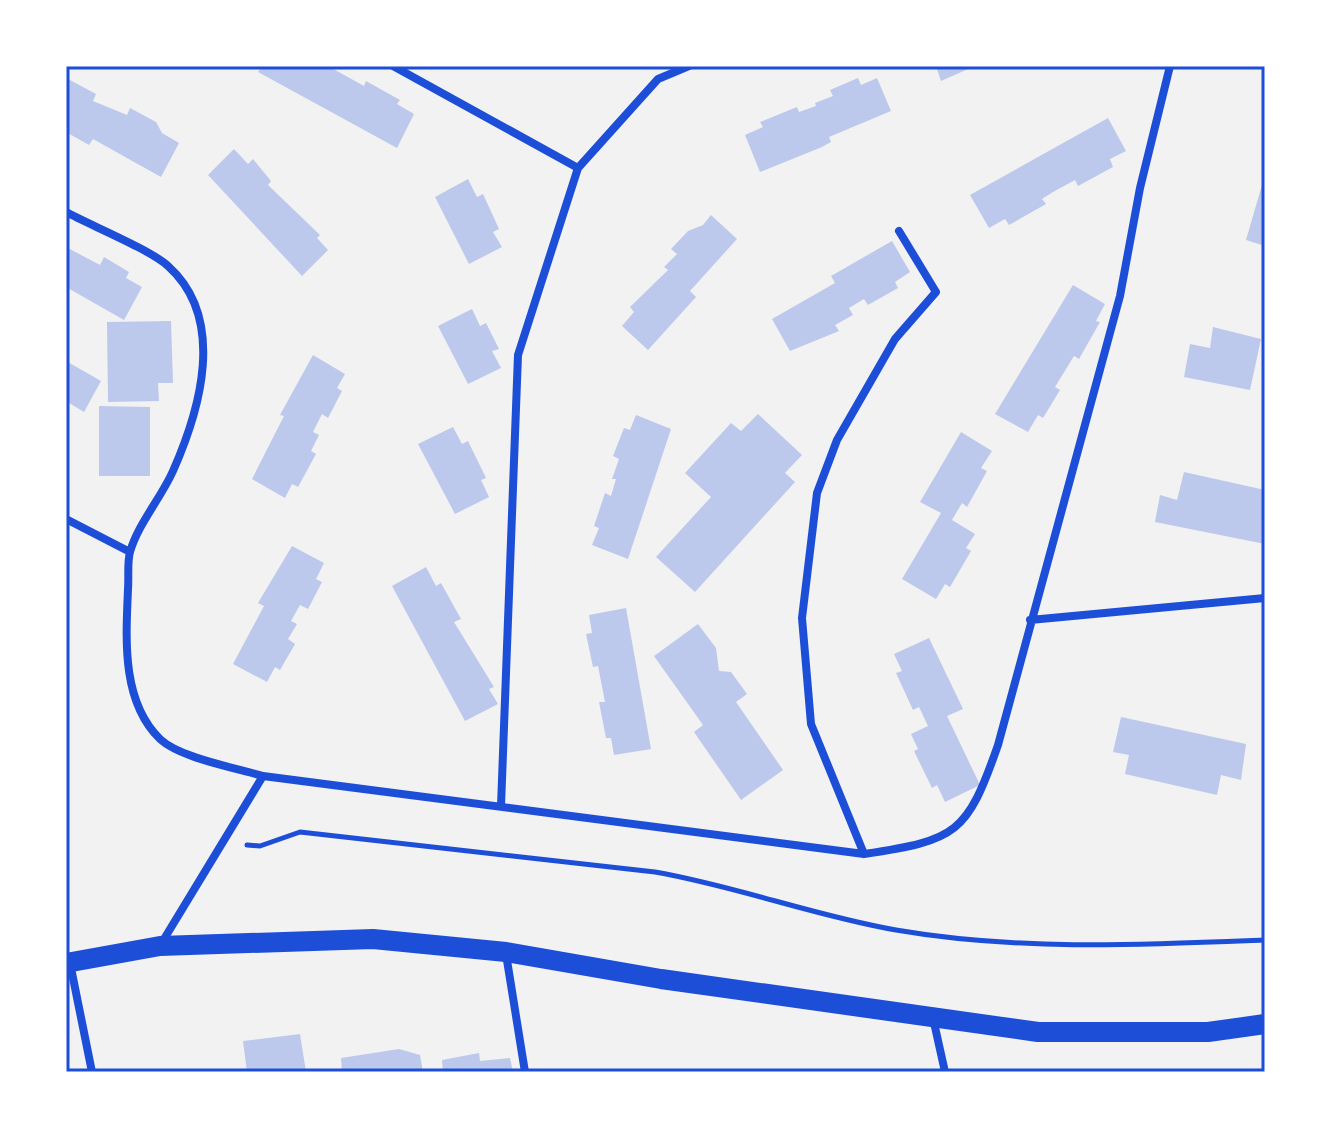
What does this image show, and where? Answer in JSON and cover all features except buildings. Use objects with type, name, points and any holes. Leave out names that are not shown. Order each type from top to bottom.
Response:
[{"type":"main road","points":[[68,962],[160,946],[373,939],[506,952],[661,979],[1038,1032],[1208,1032],[1265,1024]]},
{"type":"street","points":[[393,66],[578,168]]},
{"type":"street","points":[[501,806],[518,355],[578,168],[658,79],[689,66]]},
{"type":"street","points":[[66,212],[168,266],[191,298],[204,341],[199,404],[173,472],[130,552],[126,635],[133,693],[144,717],[162,740],[202,758],[263,776],[864,854],[926,844],[959,828],[981,795],[998,745],[1120,296],[1140,188],[1170,66]]},
{"type":"street","points":[[864,854],[811,724],[802,618],[817,493],[837,440],[895,339],[936,292],[899,231]]},
{"type":"street","points":[[66,519],[130,552]]},
{"type":"street","points":[[1030,620],[1265,598]]},
{"type":"street","points":[[160,946],[263,776]]},
{"type":"street","points":[[506,952],[525,1072]]},
{"type":"street","points":[[68,962],[92,1072]]},
{"type":"street","points":[[933,1017],[945,1072]]},
{"type":"path","points":[[225,842],[260,846],[300,832],[655,872],[701,880],[896,930],[984,939],[1105,947],[1265,940]]}]
